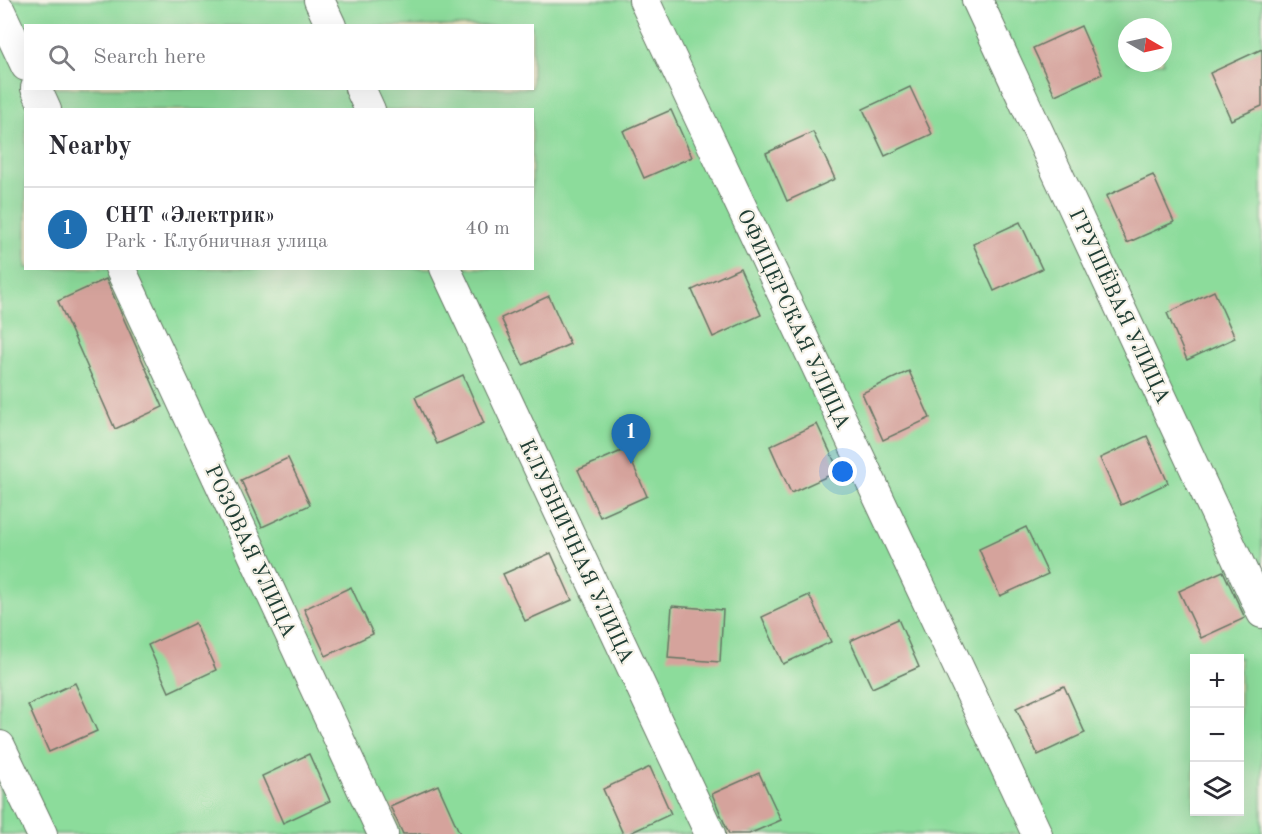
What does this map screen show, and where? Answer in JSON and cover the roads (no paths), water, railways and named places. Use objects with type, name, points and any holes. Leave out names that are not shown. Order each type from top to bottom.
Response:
[{"type":"street","points":[[319,0],[330,24]]},
{"type":"street","name":"ОФИЦЕРСКАЯ УЛИЦА","points":[[644,0],[1037,834]]},
{"type":"street","name":"ГРУШЁВАЯ УЛИЦА","points":[[977,0],[1262,613]]},
{"type":"street","points":[[0,11],[24,62]]},
{"type":"street","points":[[37,90],[45,108]]},
{"type":"street","points":[[361,90],[369,108]]},
{"type":"street","name":"РОЗОВАЯ УЛИЦА","points":[[121,270],[383,834]]},
{"type":"street","name":"КЛУБНИЧНАЯ УЛИЦА","points":[[446,270],[710,834]]},
{"type":"street","points":[[0,746],[42,834]]},
{"type":"place","name":"СНТ «Электрик»","points":[[631,464]]}]
